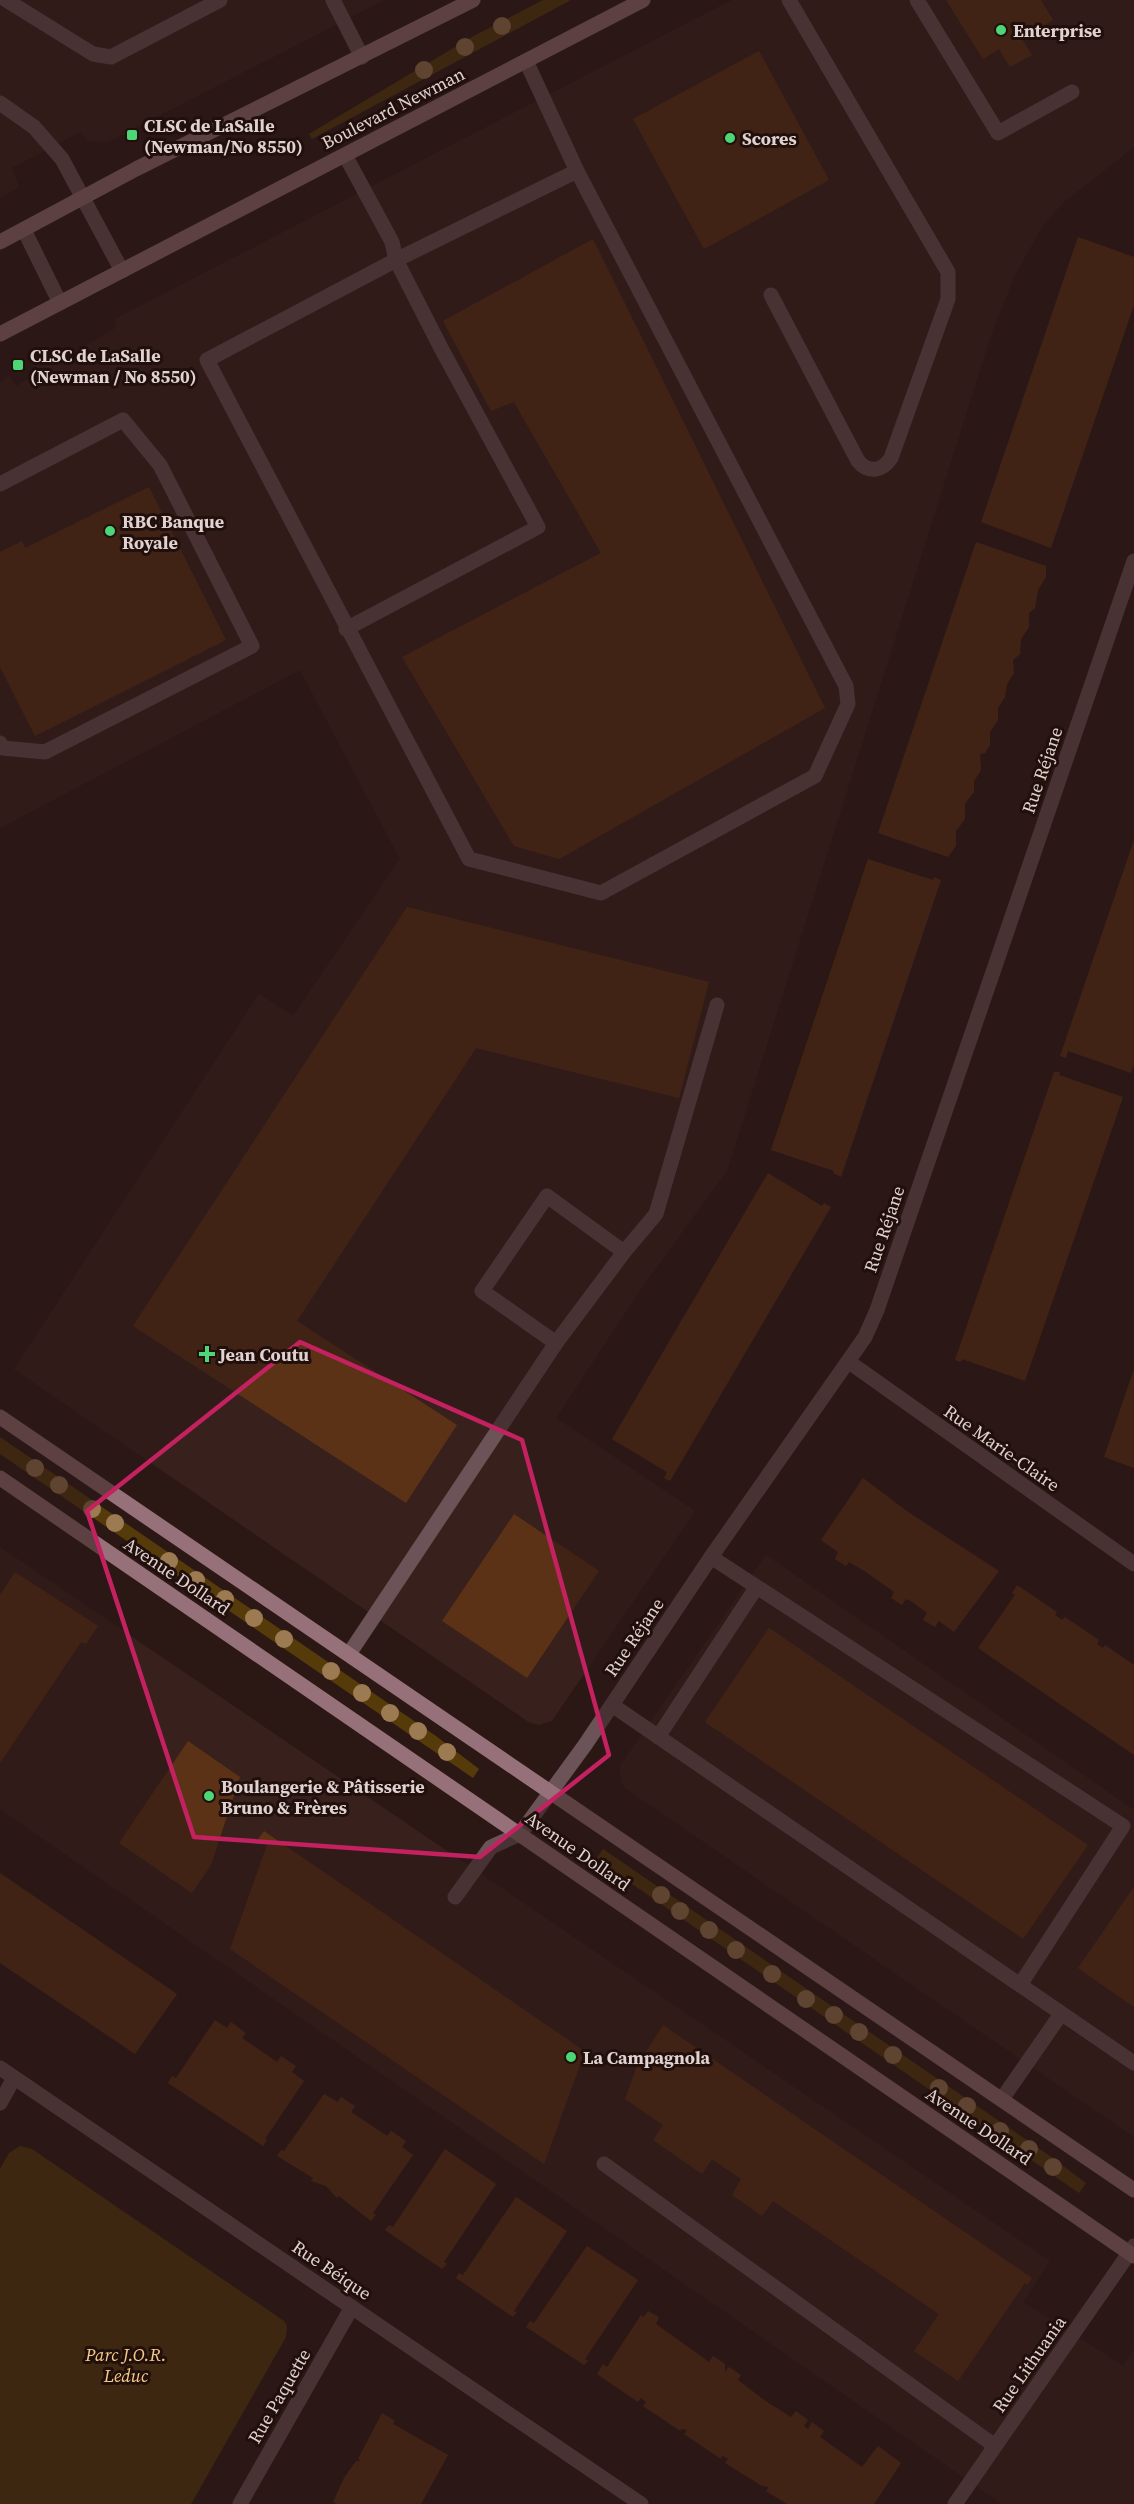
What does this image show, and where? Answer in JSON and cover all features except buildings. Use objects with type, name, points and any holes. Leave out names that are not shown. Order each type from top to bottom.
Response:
[{"type":"main road","points":[[0,242],[136,169],[473,0]]},
{"type":"main road","name":"Boulevard Newman","points":[[0,334],[643,0]]},
{"type":"main road","name":"Avenue Dollard","points":[[0,1417],[552,1791],[1134,2190]]},
{"type":"main road","name":"Avenue Dollard","points":[[0,1478],[1132,2251]]},
{"type":"street","points":[[6,0],[93,54],[111,57],[220,0]]},
{"type":"street","points":[[333,0],[362,57]]},
{"type":"street","points":[[771,295],[858,461],[867,468],[878,470],[884,467],[891,458],[948,299],[948,272],[789,0]]},
{"type":"street","points":[[917,0],[998,133],[1072,92]]},
{"type":"street","points":[[526,61],[578,171],[846,686],[848,704],[815,776],[601,892],[469,859],[207,360],[396,260],[578,171]]},
{"type":"street","points":[[0,103],[43,135],[62,159],[122,271]]},
{"type":"street","points":[[345,155],[392,242],[396,260],[538,527],[346,628]]},
{"type":"street","points":[[24,230],[60,303]]},
{"type":"street","points":[[0,484],[123,420],[160,465],[252,646],[45,752],[1,745]]},
{"type":"street","name":"Rue Réjane","points":[[520,1834],[612,1705],[711,1557],[865,1337],[877,1310],[1134,561]]},
{"type":"street","points":[[349,1654],[556,1343],[624,1252],[656,1214],[717,1005]]},
{"type":"street","points":[[556,1343],[483,1291],[547,1196],[624,1252]]},
{"type":"street","name":"Rue Marie-Claire","points":[[849,1362],[1134,1564]]},
{"type":"street","points":[[711,1557],[1128,1830],[1020,1985]]},
{"type":"street","points":[[658,1737],[756,1588]]},
{"type":"street","points":[[612,1705],[1134,2063]]},
{"type":"street","points":[[455,1897],[491,1846],[520,1834]]},
{"type":"street","points":[[1002,2100],[1061,2014]]},
{"type":"street","name":"Rue Béique","points":[[0,2068],[641,2504]]},
{"type":"street","points":[[0,2103],[14,2078]]},
{"type":"street","points":[[604,2164],[995,2446]]},
{"type":"street","name":"Rue Lithuania","points":[[956,2504],[1132,2251]]},
{"type":"street","name":"Rue Paquette","points":[[240,2504],[352,2307]]},
{"type":"highlighted area","points":[[300,1342],[522,1440],[609,1755],[480,1857],[194,1837],[87,1511]]},
{"type":"shaded area","points":[[0,0],[384,0],[108,142],[89,141],[80,132],[12,168],[19,187],[0,198]]},
{"type":"shaded area","points":[[732,0],[1134,0],[1134,147],[1064,202],[1043,225],[1015,275],[991,335],[727,1171],[647,1280],[556,1418],[695,1511],[552,1721],[539,1725],[530,1723],[14,1369],[259,994],[293,1016],[400,859],[300,670],[0,828],[0,382],[9,376],[16,386],[37,374],[30,362],[40,359],[50,362],[57,358],[59,361],[114,329],[116,319],[119,317]]},
{"type":"shaded area","points":[[0,1547],[1050,2261],[1023,2302],[1123,2366],[1134,2350],[1134,2504],[1002,2504],[0,1809]]},
{"type":"shaded area","points":[[766,1555],[1134,1810],[1134,2137],[625,1788],[621,1782],[620,1766]]},
{"type":"green space","points":[[543,0],[571,0],[312,139],[309,134],[472,37]]},
{"type":"green space","points":[[0,1437],[436,1736],[479,1769],[473,1778],[0,1454]]},
{"type":"green space","points":[[603,1849],[1047,2154],[1086,2183],[1079,2193],[596,1859]]},
{"type":"green space","name":"Parc J.O.R. Leduc","points":[[20,2146],[32,2149],[284,2321],[287,2326],[286,2337],[191,2504],[0,2504],[0,2169],[9,2153]]},
{"type":"place","name":"Enterprise","points":[[1001,30]]},
{"type":"place","name":"CLSC de LaSalle (Newman/No 8550)","points":[[132,135]]},
{"type":"place","name":"Scores","points":[[730,138]]},
{"type":"place","name":"CLSC de LaSalle (Newman / No 8550)","points":[[18,365]]},
{"type":"place","name":"RBC Banque Royale","points":[[110,531]]},
{"type":"place","name":"Jean Coutu","points":[[207,1354]]},
{"type":"place","name":"Boulangerie & Pâtisserie Bruno & Frères","points":[[209,1796]]},
{"type":"place","name":"La Campagnola","points":[[571,2057]]}]
